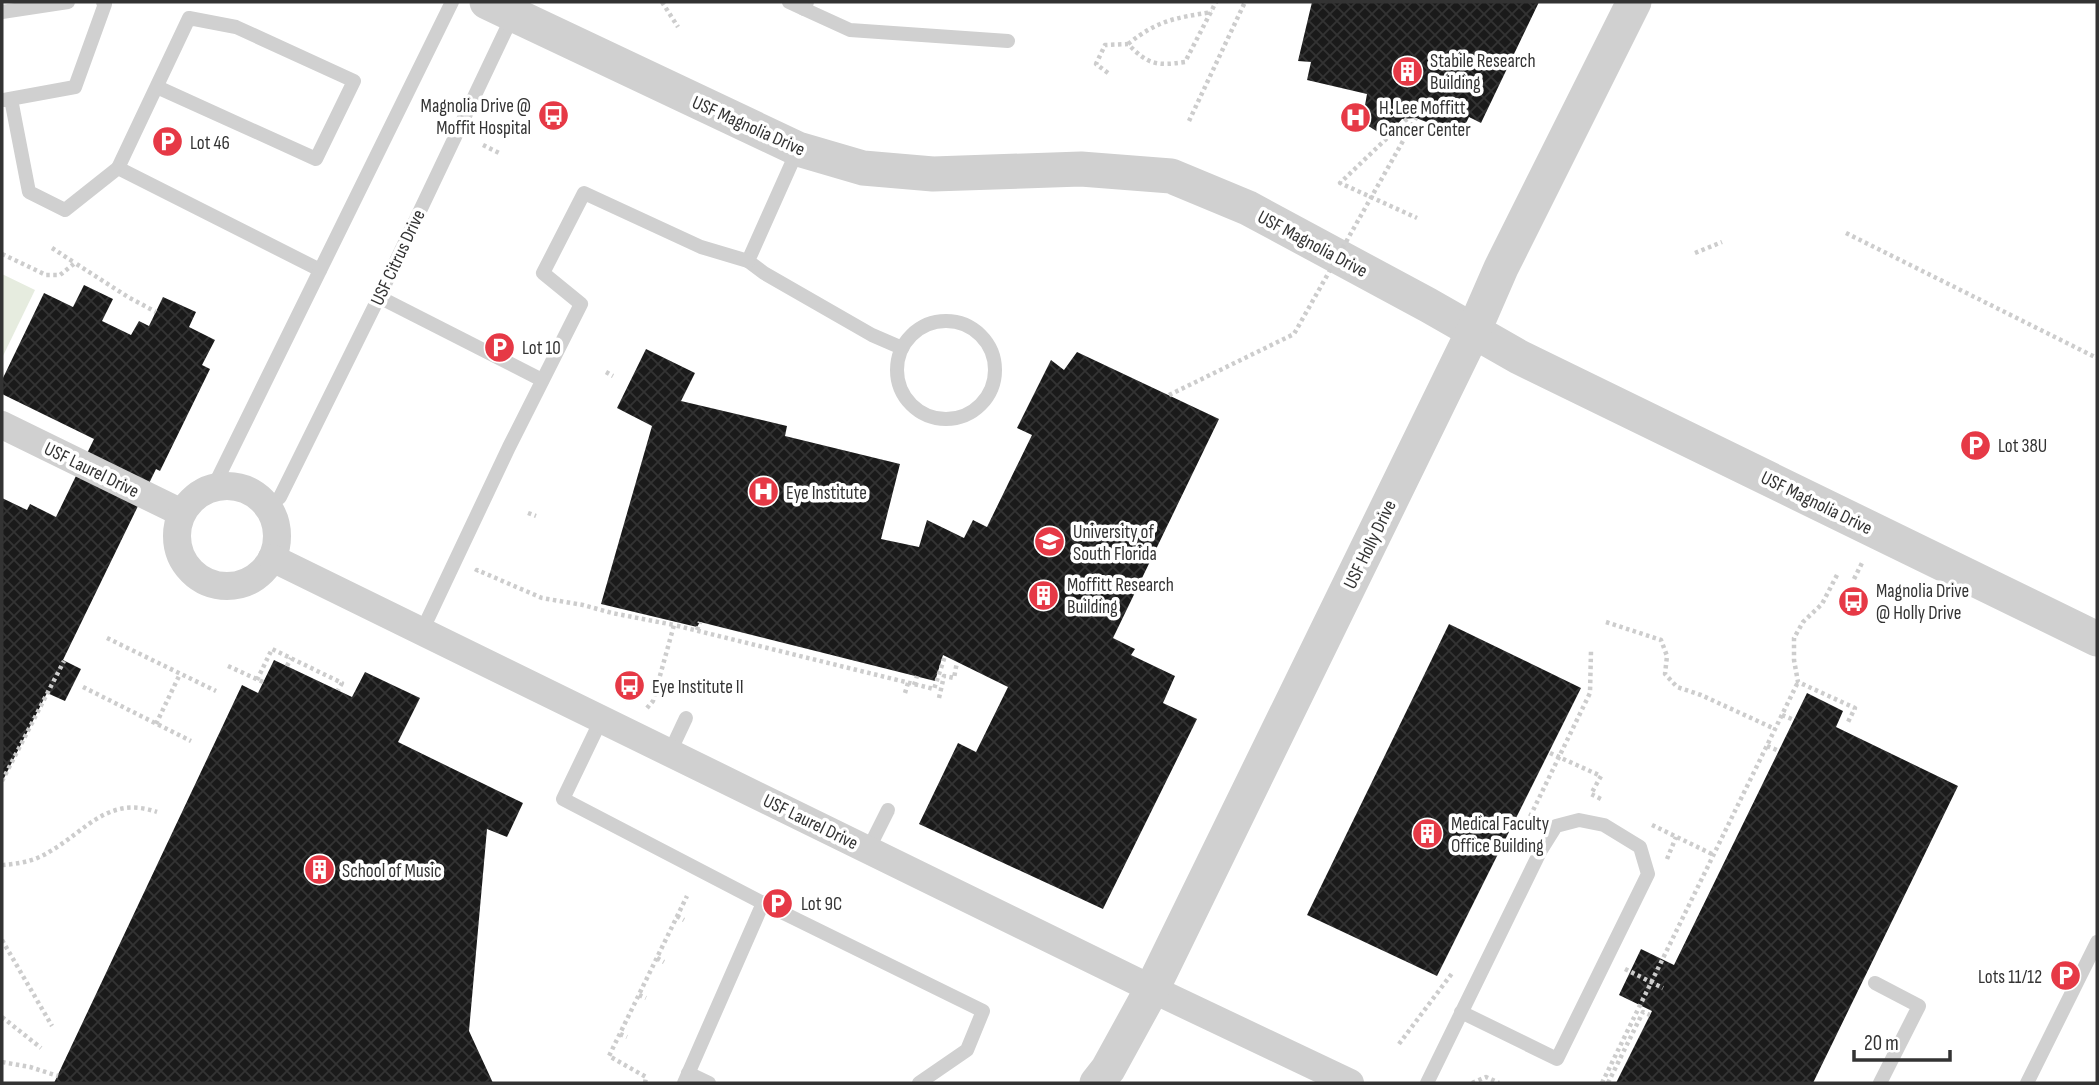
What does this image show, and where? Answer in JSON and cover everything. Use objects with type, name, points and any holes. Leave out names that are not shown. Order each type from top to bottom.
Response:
[{"type":"street","name":"USF Holly Drive","points":[[1097,1083],[1108,1069],[1152,989],[1474,330],[1501,268],[1634,2]]},
{"type":"street","name":"USF Magnolia Drive","points":[[506,6],[798,149],[863,167],[933,174],[1081,169],[1171,176],[1248,208],[1520,357],[2097,639]]},
{"type":"street","name":"USF Laurel Drive","points":[[2,425],[182,513]]},
{"type":"street","points":[[232,486],[253,493],[268,507],[277,532],[272,558],[267,567],[253,579],[225,587],[205,582],[188,568],[177,541],[177,530],[182,513],[200,494],[213,488],[232,486]]},
{"type":"street","name":"USF Laurel Drive","points":[[272,558],[1152,989],[1350,1083]]},
{"type":"lane","points":[[2,12],[68,2]]},
{"type":"lane","points":[[103,2],[75,87],[7,100],[29,192],[65,210],[118,168],[156,87],[189,18],[236,27],[354,80],[316,159],[156,87]]},
{"type":"lane","points":[[213,488],[452,2]]},
{"type":"lane","points":[[789,2],[805,5],[850,30],[1008,41]]},
{"type":"lane","name":"USF Citrus Drive","points":[[268,507],[280,497],[379,296],[506,6]]},
{"type":"lane","points":[[748,261],[798,149]]},
{"type":"lane","points":[[118,168],[320,270]]},
{"type":"lane","points":[[422,631],[581,304],[543,272],[584,193],[701,247],[748,261],[764,273],[872,335],[902,348]]},
{"type":"lane","points":[[379,296],[542,380]]},
{"type":"lane","points":[[942,321],[960,323],[976,332],[986,342],[995,368],[986,398],[966,415],[950,419],[933,418],[912,407],[901,390],[897,370],[902,348],[921,327],[942,321]]},
{"type":"lane","points":[[670,752],[686,718]]},
{"type":"lane","points":[[601,720],[564,799],[763,903],[983,1011],[967,1050],[919,1083]]},
{"type":"lane","points":[[868,850],[887,810]]},
{"type":"lane","points":[[1427,1083],[1461,1012],[1541,850],[1556,826],[1578,820],[1604,825],[1640,847],[1647,874],[1639,896],[1557,1059],[1461,1012]]},
{"type":"lane","points":[[709,1083],[686,1078],[763,903]]},
{"type":"lane","points":[[2027,1083],[2097,942]]},
{"type":"lane","points":[[1875,983],[1919,1006],[1880,1083]]},
{"type":"path","points":[[662,2],[678,27]]},
{"type":"path","points":[[1128,44],[1143,60],[1163,65],[1185,62],[1216,2]]},
{"type":"path","points":[[1189,121],[1245,2]]},
{"type":"path","points":[[1108,73],[1096,64],[1105,45],[1128,44],[1149,28],[1173,18],[1212,12]]},
{"type":"path","points":[[1169,396],[1294,334],[1416,118]]},
{"type":"path","points":[[1407,119],[1340,183],[1417,218]]},
{"type":"path","points":[[483,145],[501,153]]},
{"type":"path","points":[[1846,233],[2097,358]]},
{"type":"path","points":[[1695,254],[1722,242]]},
{"type":"path","points":[[52,248],[156,312]]},
{"type":"path","points":[[2,254],[46,275],[60,275],[75,263]]},
{"type":"path","points":[[606,372],[613,376]]},
{"type":"path","points":[[527,513],[536,516]]},
{"type":"path","points":[[1854,579],[1866,555]]},
{"type":"path","points":[[472,580],[477,570],[542,598],[674,625],[934,689],[946,656]]},
{"type":"path","points":[[1602,1083],[1798,682],[1794,638],[1803,622],[1822,604],[1838,575]]},
{"type":"path","points":[[698,631],[700,622]]},
{"type":"path","points":[[1606,622],[1661,640],[1667,656],[1665,674],[1677,687],[1701,695],[1775,729]]},
{"type":"path","points":[[644,710],[653,701],[674,625]]},
{"type":"path","points":[[107,638],[216,691]]},
{"type":"path","points":[[228,666],[260,681],[272,649],[342,683],[338,691]]},
{"type":"path","points":[[1590,694],[1591,651]]},
{"type":"path","points":[[287,666],[290,658]]},
{"type":"path","points":[[2,781],[64,661]]},
{"type":"path","points":[[939,698],[944,676],[954,678],[957,662]]},
{"type":"path","points":[[156,724],[180,674]]},
{"type":"path","points":[[905,693],[917,676]]},
{"type":"path","points":[[1798,682],[1855,708],[1848,722]]},
{"type":"path","points":[[83,687],[191,741]]},
{"type":"path","points":[[1782,715],[1794,720]]},
{"type":"path","points":[[1767,746],[1779,751]]},
{"type":"path","points":[[1550,753],[1601,776],[1591,794],[1603,800]]},
{"type":"path","points":[[2,865],[19,864],[49,853],[92,820],[115,810],[132,807],[157,812]]},
{"type":"path","points":[[1652,824],[1714,855]]},
{"type":"path","points":[[645,1083],[646,1077],[609,1056],[687,896]]},
{"type":"path","points":[[677,916],[684,920]]},
{"type":"path","points":[[2,940],[52,1026]]},
{"type":"path","points":[[657,958],[664,962]]},
{"type":"path","points":[[1399,1044],[1455,969]]},
{"type":"path","points":[[1631,971],[1663,988]]},
{"type":"path","points":[[639,995],[646,998]]},
{"type":"path","points":[[1608,1083],[1643,1012],[1650,1015]]},
{"type":"path","points":[[2,1017],[41,1048]]},
{"type":"path","points":[[620,1034],[627,1037]]},
{"type":"path","points":[[2,1062],[58,1076]]},
{"type":"path","points":[[1472,1083],[1486,1077],[1499,1083]]},
{"type":"shaded area","points":[[2,274],[35,290],[2,358]]},
{"type":"building","name":"Stabile Research Building","points":[[1312,2],[1539,2],[1481,123],[1469,117],[1460,135],[1416,118],[1402,119],[1386,137],[1362,122],[1367,94],[1307,80],[1311,62],[1298,61]]},
{"type":"building","points":[[84,285],[113,299],[102,321],[131,335],[139,321],[149,326],[163,297],[196,312],[189,327],[215,340],[202,365],[210,369],[160,471],[156,469],[63,660],[81,669],[65,701],[47,693],[2,782],[2,498],[27,510],[30,504],[56,517],[94,439],[2,394],[2,380],[44,293],[73,307]]},
{"type":"building","points":[[646,349],[695,373],[681,401],[787,426],[785,436],[900,464],[881,539],[919,547],[927,520],[964,538],[973,520],[987,527],[1032,435],[1017,428],[1051,360],[1064,370],[1077,352],[1219,419],[1113,638],[1135,649],[1131,655],[1175,676],[1163,703],[1197,719],[1103,909],[919,824],[958,743],[976,752],[1008,687],[943,655],[935,681],[700,622],[697,627],[601,604],[652,426],[617,408]]},
{"type":"building","name":"Medical Faculty Office Building","points":[[1449,624],[1581,688],[1437,976],[1307,915]]},
{"type":"building","name":"School of Music","points":[[274,660],[352,697],[365,672],[420,698],[398,742],[523,803],[507,837],[487,829],[469,1031],[493,1083],[54,1083],[242,685],[258,693]]},
{"type":"building","points":[[1807,693],[1843,711],[1836,727],[1958,786],[1813,1083],[1616,1083],[1652,1011],[1619,995],[1641,949],[1674,965]]},
{"type":"place","name":"Stabile Research Building","points":[[1407,71]]},
{"type":"place","name":"Magnolia Drive @ Moffit Hospital","points":[[554,116]]},
{"type":"place","name":"H. Lee Moffitt Cancer Center","points":[[1356,118]]},
{"type":"place","name":"Lot 46","points":[[167,142]]},
{"type":"place","name":"Lot 10","points":[[499,347]]},
{"type":"place","name":"Lot 38U","points":[[1975,445]]},
{"type":"place","name":"Eye Institute","points":[[763,492]]},
{"type":"place","name":"University of South Florida","points":[[1050,542]]},
{"type":"place","name":"Moffitt Research Building","points":[[1044,595]]},
{"type":"place","name":"Magnolia Drive @ Holly Drive","points":[[1853,601]]},
{"type":"place","name":"Eye Institute II","points":[[629,686]]},
{"type":"place","name":"Medical Faculty Office Building","points":[[1428,834]]},
{"type":"place","name":"School of Music","points":[[319,870]]},
{"type":"place","name":"Lot 9C","points":[[778,903]]},
{"type":"place","name":"Lots 11/12","points":[[2065,976]]}]
